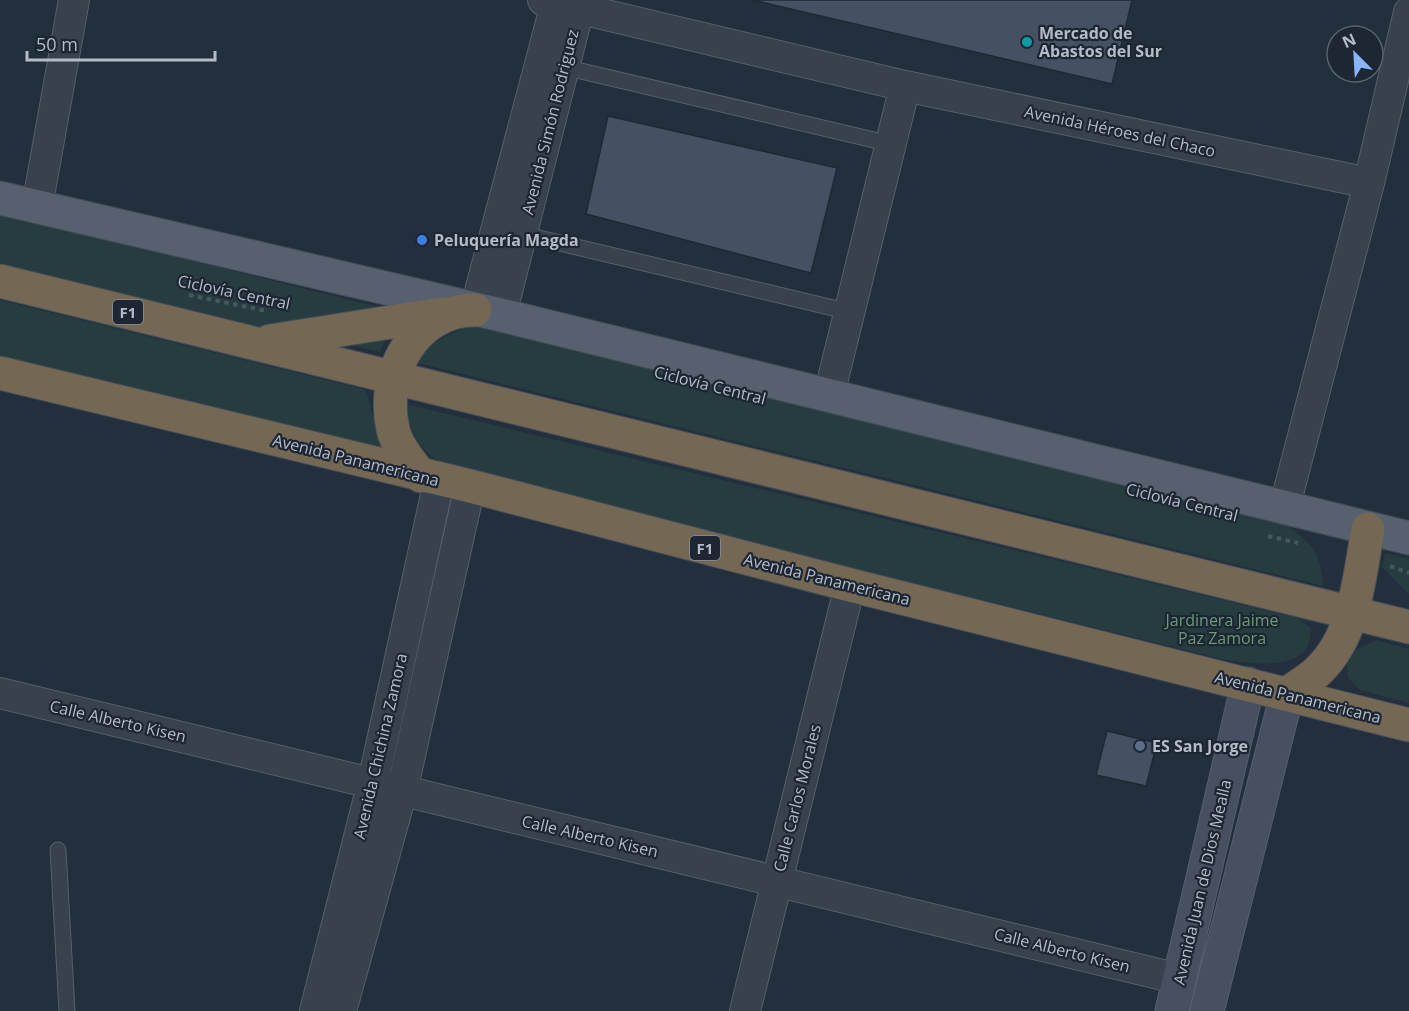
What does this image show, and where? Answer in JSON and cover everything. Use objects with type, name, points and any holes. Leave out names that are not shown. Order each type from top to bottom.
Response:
[{"type":"highway","name":"F1","points":[[0,281],[1409,627]]},
{"type":"highway","points":[[257,343],[475,312]]},
{"type":"highway","points":[[444,481],[401,449],[393,431],[390,410],[393,377],[404,350],[413,338],[436,319],[475,312]]},
{"type":"highway","name":"Avenida Panamericana","points":[[0,373],[444,481],[1409,725]]},
{"type":"highway","points":[[1287,694],[1317,671],[1340,644],[1352,612],[1366,542]]},
{"type":"main road","points":[[0,198],[830,395],[1284,509],[1366,542],[1409,538]]},
{"type":"main road","name":"Avenida Juan de Dios Mealla","points":[[1172,1011],[1248,684]]},
{"type":"main road","points":[[1207,1011],[1287,694]]},
{"type":"street","points":[[37,207],[74,0]]},
{"type":"street","name":"Avenida Simón Rodriguez","points":[[475,312],[522,234],[564,67],[563,2]]},
{"type":"street","name":"Avenida Simón Rodriguez","points":[[475,312],[563,2]]},
{"type":"street","name":"Avenida Héroes del Chaco","points":[[563,2],[905,86],[1369,183]]},
{"type":"street","points":[[1284,509],[1369,183],[1409,12]]},
{"type":"street","points":[[830,395],[905,86]]},
{"type":"street","name":"Avenida Chichina Zamora","points":[[331,999],[373,782],[444,481]]},
{"type":"street","name":"Avenida Chichina Zamora","points":[[331,999],[402,791],[444,481]]},
{"type":"street","name":"Calle Carlos Morales","points":[[745,1011],[850,585]]},
{"type":"street","name":"Calle Alberto Kisen","points":[[0,693],[1179,979]]},
{"type":"lane","points":[[564,67],[891,144]]},
{"type":"lane","points":[[522,234],[850,312]]},
{"type":"lane","points":[[58,850],[67,1011]]},
{"type":"path","name":"Ciclovía Central","points":[[181,294],[271,312]]},
{"type":"path","points":[[1259,534],[1305,544]]},
{"type":"path","points":[[1366,542],[1409,573]]},
{"type":"green space","points":[[0,213],[378,307],[260,329],[0,265]]},
{"type":"green space","points":[[0,300],[366,390],[381,446],[370,449],[0,357]]},
{"type":"green space","name":"Jardinera Jaime Paz Zamora","points":[[467,327],[489,327],[1286,524],[1314,550],[1320,564],[1323,586],[418,363],[428,345]]},
{"type":"green space","points":[[389,331],[380,352],[338,342]]},
{"type":"green space","name":"Jardinera Jaime Paz Zamora","points":[[406,404],[1297,618],[1311,628],[1309,643],[1301,655],[1292,660],[1268,664],[1222,659],[458,471],[436,459],[421,446],[412,429]]},
{"type":"green space","points":[[1385,553],[1409,559],[1409,594],[1382,567]]},
{"type":"green space","points":[[1376,640],[1409,649],[1409,703],[1360,690],[1348,678],[1347,663],[1356,650]]},
{"type":"building","name":"Mercado de Abastos del Sur","points":[[752,0],[1132,0],[1112,84]]},
{"type":"building","points":[[608,116],[837,168],[811,273],[586,214]]},
{"type":"building","points":[[1107,731],[1157,743],[1146,786],[1096,775]]},
{"type":"place","name":"Mercado de Abastos del Sur","points":[[1027,42]]},
{"type":"place","name":"Peluquería Magda","points":[[422,240]]},
{"type":"place","name":"ES San Jorge","points":[[1140,746]]}]
